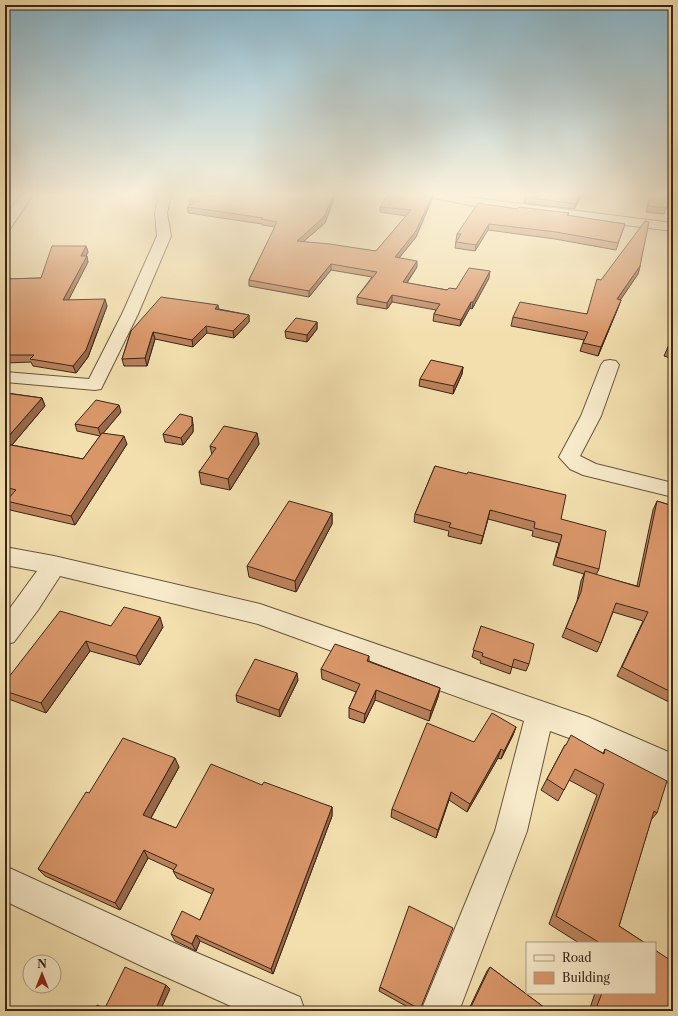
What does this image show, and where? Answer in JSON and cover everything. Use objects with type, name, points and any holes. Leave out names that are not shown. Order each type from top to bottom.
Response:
[{"type":"street","points":[[5,376],[95,385],[130,314],[162,240]]},
{"type":"street","points":[[610,365],[591,416],[569,457],[577,464],[590,470],[673,490]]},
{"type":"street","points":[[5,556],[54,565],[260,614],[588,731],[673,769]]},
{"type":"street","points":[[5,634],[29,603],[54,565]]},
{"type":"street","points":[[440,1011],[511,830],[540,714]]},
{"type":"street","points":[[5,883],[161,956],[286,1011]]},
{"type":"building","points":[[268,240],[298,240],[376,251],[385,240],[408,240],[395,257],[417,261],[403,282],[447,290],[449,288],[456,289],[469,268],[490,271],[461,320],[434,314],[440,304],[392,295],[387,303],[357,297],[377,272],[331,264],[309,291],[249,280]]},
{"type":"building","points":[[457,240],[479,240],[476,245],[456,242]]},
{"type":"building","points":[[603,240],[619,240],[618,243]]},
{"type":"building","points":[[631,240],[645,240],[640,266],[617,299],[621,300],[601,347],[583,343],[588,332],[513,317],[520,302],[587,314],[597,279],[601,280]]},
{"type":"building","points":[[52,246],[86,246],[81,256],[87,256],[63,300],[105,299],[86,350],[73,366],[30,359],[34,355],[5,355],[5,279],[41,278]]},
{"type":"building","points":[[161,297],[218,305],[215,309],[249,315],[233,331],[206,326],[192,340],[153,332],[145,358],[122,359],[131,331]]},
{"type":"building","points":[[296,318],[317,322],[307,335],[285,331]]},
{"type":"building","points":[[673,336],[673,351],[667,349]]},
{"type":"building","points":[[431,360],[463,367],[454,386],[420,379]]},
{"type":"building","points":[[5,393],[42,398],[7,438],[5,438]]},
{"type":"building","points":[[96,400],[119,405],[98,428],[75,424]]},
{"type":"building","points":[[180,414],[192,417],[192,425],[181,438],[163,434]]},
{"type":"building","points":[[224,426],[257,433],[228,479],[199,472],[216,448],[210,446]]},
{"type":"building","points":[[102,433],[124,436],[71,516],[6,501],[16,490],[5,487],[5,451],[11,445],[83,459]]},
{"type":"building","points":[[435,466],[467,474],[468,472],[566,495],[561,519],[606,531],[599,569],[556,557],[562,535],[534,528],[535,522],[490,510],[483,536],[449,527],[451,523],[415,514]]},
{"type":"building","points":[[289,501],[332,513],[295,581],[247,566]]},
{"type":"building","points":[[657,501],[673,506],[673,693],[622,667],[648,612],[616,603],[601,643],[566,628],[581,592],[585,571],[639,587]]},
{"type":"building","points":[[124,607],[160,617],[136,656],[86,641],[41,703],[5,691],[5,682],[60,611],[111,626]]},
{"type":"building","points":[[481,626],[534,644],[529,664],[514,659],[512,667],[482,656],[483,653],[473,650]]},
{"type":"building","points":[[335,644],[369,656],[367,661],[440,688],[431,711],[376,690],[365,714],[349,708],[360,684],[321,669]]},
{"type":"building","points":[[255,659],[297,673],[279,710],[236,695]]},
{"type":"building","points":[[492,713],[516,727],[504,751],[501,749],[470,804],[451,792],[438,830],[392,809],[427,723],[474,742]]},
{"type":"building","points":[[571,735],[604,754],[605,749],[667,781],[657,813],[654,811],[619,926],[643,942],[598,942],[556,916],[604,784],[575,769],[564,790],[547,779]]},
{"type":"building","points":[[123,738],[175,758],[143,815],[176,828],[211,764],[262,785],[264,782],[332,807],[271,969],[196,935],[192,944],[171,934],[182,911],[200,920],[214,889],[173,871],[177,865],[144,850],[115,903],[38,869],[86,792],[89,793]]},
{"type":"building","points":[[409,906],[453,928],[421,1007],[423,1009],[432,1009],[432,1011],[423,1011],[380,987]]},
{"type":"building","points":[[656,951],[673,962],[673,1011],[595,1011],[602,994],[656,994]]},
{"type":"building","points":[[125,967],[166,985],[155,1011],[94,1011],[97,1005],[105,1008]]},
{"type":"building","points":[[490,967],[549,1011],[469,1011]]}]
